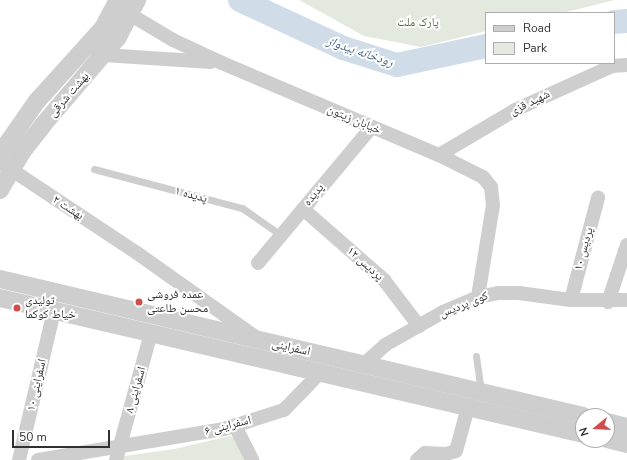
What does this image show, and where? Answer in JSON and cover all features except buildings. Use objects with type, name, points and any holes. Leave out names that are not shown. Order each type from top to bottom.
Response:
[{"type":"street","name":"خیابان زیتون","points":[[117,3],[134,7],[173,40],[371,128],[439,155],[483,178],[494,194],[478,297]]},
{"type":"street","name":"بهشت شرقی","points":[[0,154],[20,122],[37,101],[89,46],[103,28],[117,3]]},
{"type":"street","name":"بهشت شرقی","points":[[0,190],[5,166],[104,56],[134,7]]},
{"type":"street","points":[[89,46],[104,56],[172,57],[222,63]]},
{"type":"street","name":"شهید قزی","points":[[439,155],[515,110],[612,66],[627,65]]},
{"type":"street","name":"پدیده","points":[[258,263],[371,128]]},
{"type":"street","name":"بهشت ۲","points":[[5,166],[138,253],[262,341]]},
{"type":"street","name":"پردیس ۱۰","points":[[571,300],[598,198]]},
{"type":"street","name":"پردیس ۱۲","points":[[303,209],[384,280],[419,326]]},
{"type":"street","points":[[608,302],[627,245]]},
{"type":"street","name":"اسفراینی","points":[[0,279],[575,414]]},
{"type":"street","name":"کوی پردیس","points":[[363,365],[385,345],[419,326],[478,297],[498,292],[519,293],[571,300],[608,302],[627,300]]},
{"type":"street","name":"اسفراینی","points":[[1,300],[575,432]]},
{"type":"street","name":"اسفراینی ۱۰","points":[[19,460],[54,311]]},
{"type":"street","name":"اسفراینی ۸","points":[[118,453],[151,334]]},
{"type":"street","name":"اسفراینی ۶","points":[[38,460],[118,453],[234,426],[284,410],[320,373]]},
{"type":"street","points":[[417,460],[425,453],[446,454],[456,451],[468,407]]},
{"type":"street","points":[[615,424],[627,426]]},
{"type":"street","points":[[234,426],[252,460]]},
{"type":"street","points":[[615,442],[627,444]]},
{"type":"lane","name":"پدیده ۱","points":[[94,169],[242,208],[282,235]]},
{"type":"lane","points":[[476,356],[481,392]]},
{"type":"green space","name":"پارک ملت","points":[[299,0],[615,0],[566,12],[485,12],[485,31],[421,47],[364,36]]},
{"type":"green space","points":[[230,436],[240,441],[248,460],[123,460],[124,456],[174,449]]},
{"type":"waterway","name":"رودخانه بیدواز","points":[[240,0],[343,48],[397,65],[485,46]]},
{"type":"waterway","name":"رودخانه بیدواز","points":[[615,22],[627,21]]},
{"type":"place","name":"عمده فروشی محسن طاعتی","points":[[139,302]]},
{"type":"place","name":"تولیدی خیاط کوکما","points":[[17,308]]}]
